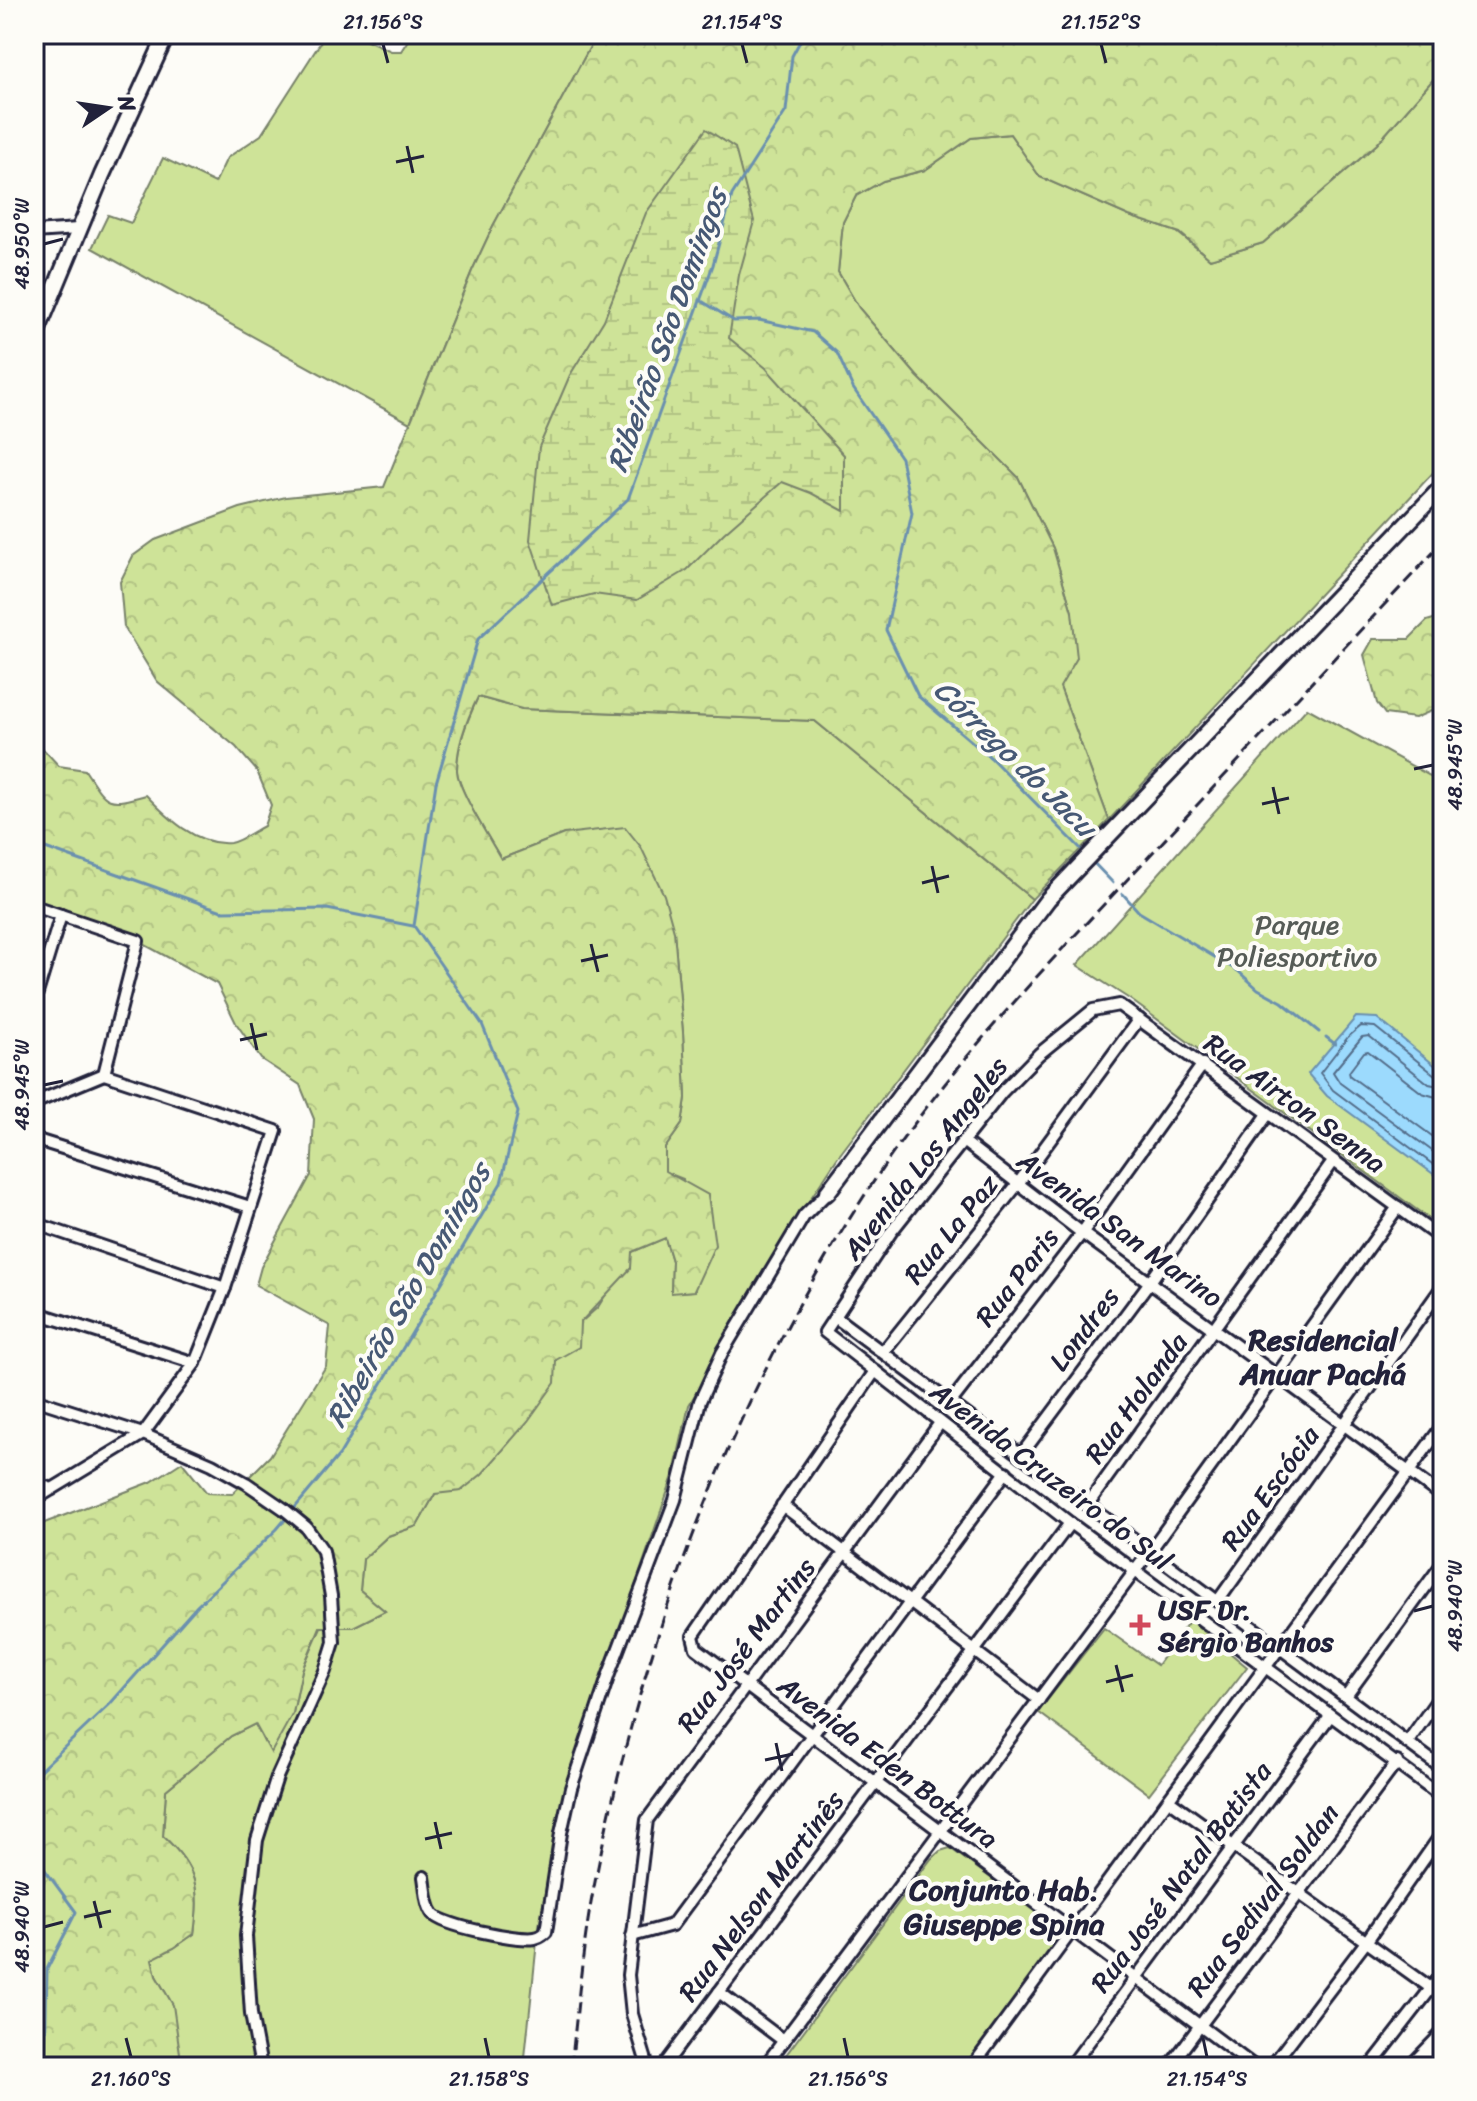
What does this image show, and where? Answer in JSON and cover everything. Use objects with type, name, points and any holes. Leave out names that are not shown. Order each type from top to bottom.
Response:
[{"type":"street","points":[[34,339],[78,229],[167,34]]},
{"type":"street","points":[[34,232],[78,229]]},
{"type":"street","points":[[424,1877],[434,1916],[459,1927],[527,1938],[542,1936],[546,1932],[571,1788],[609,1674],[675,1500],[700,1401],[722,1353],[804,1216],[827,1193],[1048,899],[1443,486]]},
{"type":"street","points":[[1443,744],[1439,752],[1443,767]]},
{"type":"street","points":[[34,906],[138,941],[104,1074]]},
{"type":"street","points":[[34,1003],[61,915]]},
{"type":"street","name":"Rua Airton Senna","points":[[1119,1005],[1443,1240]]},
{"type":"street","name":"Avenida Los Angeles","points":[[825,1332],[891,1232],[1002,1092],[1039,1054],[1093,1010],[1119,1005]]},
{"type":"street","name":"Rua La Paz","points":[[883,1352],[1017,1185],[1139,1019]]},
{"type":"street","name":"Rua Paris","points":[[951,1402],[1082,1233],[1203,1064]]},
{"type":"street","points":[[34,1103],[104,1074],[276,1131],[225,1288],[195,1363],[143,1434],[34,1500]]},
{"type":"street","name":"Londres","points":[[1021,1455],[1150,1282],[1268,1114]]},
{"type":"street","points":[[34,1139],[250,1207]]},
{"type":"street","name":"Avenida San Marino","points":[[963,1141],[1017,1185],[1443,1497]]},
{"type":"street","name":"Rua Holanda","points":[[1088,1504],[1333,1162]]},
{"type":"street","points":[[764,2067],[1136,1570],[1398,1207]]},
{"type":"street","points":[[34,1223],[225,1288]]},
{"type":"street","name":"Rua Escócia","points":[[1218,1601],[1443,1286]]},
{"type":"street","points":[[34,1312],[195,1363]]},
{"type":"street","name":"Avenida Cruzeiro do Sul","points":[[835,1317],[1443,1769]]},
{"type":"street","name":"Avenida Cruzeiro do Sul","points":[[825,1332],[1070,1523],[1443,1798]]},
{"type":"street","points":[[875,1371],[782,1505],[1039,1700]]},
{"type":"street","points":[[34,1399],[143,1434],[212,1464],[284,1509],[313,1535],[323,1551],[331,1596],[334,1642],[325,1671],[277,1777],[257,1840],[246,1936],[251,2014],[261,2067]]},
{"type":"street","name":"Rua José Martins","points":[[648,2067],[632,2014],[628,1975],[647,1820],[940,1423]]},
{"type":"street","points":[[972,2067],[1443,1425]]},
{"type":"street","points":[[632,1936],[672,1925],[1006,1472]]},
{"type":"street","points":[[34,1483],[52,1489]]},
{"type":"street","name":"Avenida Eden Bottura","points":[[782,1505],[693,1636],[696,1648],[1255,2067]]},
{"type":"street","name":"Rua Nelson Martinês","points":[[663,2067],[1070,1523]]},
{"type":"street","points":[[1346,1696],[1443,1563]]},
{"type":"street","points":[[1407,1743],[1443,1692]]},
{"type":"street","name":"Rua José Natal Batista","points":[[1070,2067],[1330,1716]]},
{"type":"street","name":"Rua Sedival Soldan","points":[[1169,2067],[1397,1762]]},
{"type":"street","points":[[1169,1800],[1431,1988]]},
{"type":"street","points":[[1271,2067],[1366,1942],[1443,1832]]},
{"type":"street","points":[[1370,2067],[1443,1973]]},
{"type":"street","points":[[719,1992],[784,2041]]},
{"type":"street","points":[[1412,2067],[1443,2035]]},
{"type":"street","points":[[1438,2067],[1443,2062]]},
{"type":"green space","points":[[326,34],[354,34],[391,51],[401,51],[412,34],[597,34],[493,226],[410,423],[92,248],[108,215],[131,223],[163,158],[215,183],[227,158],[261,135]]},
{"type":"green space","points":[[597,34],[1443,34],[1443,68],[1377,144],[1263,243],[1210,259],[1180,233],[1129,216],[1040,177],[1010,134],[971,138],[925,170],[883,181],[856,196],[843,222],[838,272],[859,308],[917,376],[1018,477],[1053,548],[1072,612],[1077,658],[1060,687],[1109,820],[1032,899],[815,721],[522,709],[478,697],[463,732],[458,777],[501,859],[564,834],[625,827],[641,847],[664,895],[674,931],[686,1098],[682,1124],[665,1148],[665,1171],[708,1195],[715,1245],[694,1291],[671,1293],[672,1261],[665,1238],[632,1252],[631,1268],[580,1323],[579,1347],[556,1360],[555,1383],[528,1421],[482,1474],[461,1491],[435,1494],[417,1526],[388,1536],[363,1559],[360,1590],[385,1611],[353,1627],[320,1627],[302,1670],[293,1713],[271,1753],[255,1724],[231,1736],[166,1790],[163,1836],[190,1869],[197,1904],[194,1934],[152,1959],[156,1976],[173,2005],[182,2067],[34,2067],[34,1527],[151,1482],[182,1462],[207,1493],[232,1494],[270,1456],[326,1366],[330,1326],[256,1285],[261,1267],[311,1175],[314,1119],[300,1085],[261,1059],[236,1023],[217,984],[138,941],[34,906],[34,739],[59,766],[85,770],[103,796],[123,801],[146,795],[173,821],[205,840],[230,843],[264,826],[271,805],[257,771],[236,747],[157,681],[124,627],[120,582],[133,556],[155,540],[240,508],[286,497],[384,487],[493,226]]},
{"type":"green space","points":[[1443,68],[1443,462],[1109,820],[1060,687],[1072,612],[1053,548],[1018,477],[917,376],[859,308],[838,272],[843,222],[856,196],[883,181],[925,170],[971,138],[1010,134],[1040,177],[1129,216],[1177,232],[1210,259],[1263,243],[1377,144]]},
{"type":"green space","points":[[706,129],[735,148],[754,221],[739,275],[729,338],[766,368],[844,455],[844,511],[782,482],[687,570],[637,600],[594,594],[552,605],[530,540],[539,447],[570,375],[604,320],[646,213]]},
{"type":"green space","points":[[1443,616],[1443,706],[1415,718],[1385,714],[1377,703],[1364,655],[1373,639],[1409,639],[1427,621]]},
{"type":"green space","points":[[478,697],[522,709],[815,721],[1032,899],[838,1157],[799,1216],[689,1405],[674,1473],[562,1799],[538,1932],[524,2067],[182,2067],[170,2000],[156,1976],[152,1958],[194,1934],[197,1904],[190,1869],[163,1836],[166,1790],[231,1736],[255,1724],[264,1742],[293,1713],[302,1670],[321,1627],[353,1627],[385,1611],[360,1590],[363,1559],[388,1536],[417,1526],[435,1494],[556,1360],[580,1323],[598,1307],[632,1252],[665,1238],[672,1261],[671,1292],[695,1291],[683,1179],[665,1172],[665,1148],[682,1124],[686,1098],[674,931],[564,834],[501,859],[458,777],[457,760],[461,741]]},
{"type":"green space","name":"Parque Poliesportivo","points":[[1307,708],[1443,783],[1443,1229],[1131,1000],[1077,965]]},
{"type":"green space","points":[[1190,1620],[1247,1667],[1149,1794],[1038,1712],[1104,1628],[1157,1665]]},
{"type":"green space","points":[[950,1848],[1055,1925],[1059,1932],[1058,1942],[964,2067],[777,2067],[931,1859],[940,1851]]},
{"type":"water","points":[[1356,1017],[1377,1018],[1443,1072],[1443,1181],[1327,1096],[1308,1074]]},
{"type":"waterway","name":"Ribeirão São Domingos","points":[[34,1776],[109,1705],[197,1606],[277,1529],[340,1454],[501,1183],[518,1112],[482,1024],[414,926],[436,783],[478,639],[628,499],[713,265],[732,195],[786,111],[792,56],[804,34]]},
{"type":"waterway","name":"Córrego do Jacu","points":[[700,300],[734,321],[759,320],[813,332],[837,353],[853,388],[901,458],[912,513],[886,630],[918,696],[991,758],[1086,854]]},
{"type":"waterway","points":[[34,844],[222,911],[327,909],[413,926]]},
{"type":"waterway","name":"Córrego do Jacu","points":[[1091,860],[1113,883]]},
{"type":"waterway","name":"Córrego do Jacu","points":[[1123,894],[1139,912],[1238,971],[1319,1032]]},
{"type":"waterway","name":"Córrego do Jacu","points":[[1326,1037],[1335,1044]]},
{"type":"waterway","name":"Ribeirão São Domingos","points":[[34,1855],[76,1912],[47,1969],[45,2067]]},
{"type":"railway","points":[[571,2067],[583,1954],[594,1887],[614,1794],[666,1611],[698,1522],[735,1434],[776,1349],[822,1265],[901,1141],[999,1019],[1443,542]]},
{"type":"place","name":"USF Dr. Sérgio Banhos","points":[[1140,1625]]},
{"type":"district","name":"Residencial Anuar Pachá","points":[[1323,1357]]},
{"type":"district","name":"Conjunto Hab. Giuseppe Spina","points":[[1004,1907]]}]
